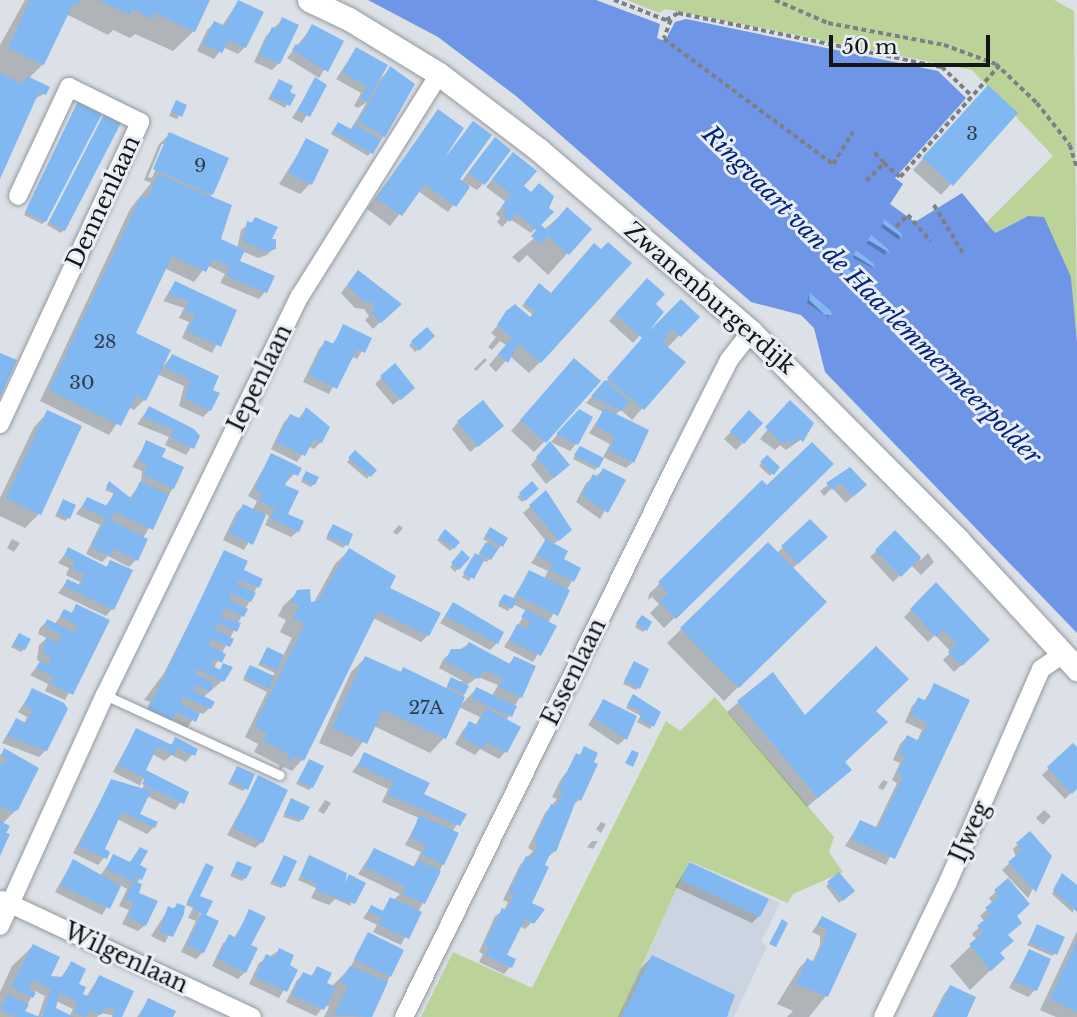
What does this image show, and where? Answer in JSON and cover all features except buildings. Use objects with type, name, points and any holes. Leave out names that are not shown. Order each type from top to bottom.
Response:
[{"type":"street","name":"Zwanenburgerdijk","points":[[309,0],[349,19],[439,74],[539,150],[751,332],[820,398],[1070,662]]},
{"type":"street","name":"Iepenlaan","points":[[0,926],[5,901],[300,296],[439,74]]},
{"type":"street","name":"Dennenlaan","points":[[0,424],[140,122],[69,87],[18,196]]},
{"type":"street","name":"Essenlaan","points":[[404,1017],[729,360],[751,332]]},
{"type":"street","name":"IJweg","points":[[883,1017],[948,882],[1041,669],[1070,662]]},
{"type":"street","name":"Wilgenlaan","points":[[5,901],[252,1017]]},
{"type":"lane","points":[[105,695],[280,775]]},
{"type":"path","points":[[614,0],[671,20]]},
{"type":"path","points":[[775,0],[828,23],[944,45],[999,66],[1037,103],[1070,145],[1077,168]]},
{"type":"path","points":[[853,132],[833,164],[664,39],[671,20],[678,13],[942,67],[971,95]]},
{"type":"path","points":[[874,153],[900,177],[999,66]]},
{"type":"path","points":[[866,181],[884,163]]},
{"type":"path","points":[[934,205],[963,253]]},
{"type":"path","points":[[897,227],[908,215],[931,241]]},
{"type":"shaded area","points":[[689,861],[780,903],[761,942],[767,946],[734,1017],[620,1017]]},
{"type":"green space","points":[[627,0],[1054,0],[1074,11],[1077,342],[1071,277],[1028,216],[994,233],[987,222],[1053,156],[972,70],[665,9],[659,13]]},
{"type":"green space","points":[[715,697],[834,837],[829,852],[843,872],[793,894],[788,903],[689,861],[619,1017],[421,1017],[453,952],[532,988],[666,721],[680,731]]},
{"type":"water","name":"Ringvaart van de Haarlemmermeerpolder","points":[[368,0],[596,0],[660,24],[657,38],[665,41],[675,22],[686,19],[938,71],[966,98],[895,178],[903,184],[890,204],[915,222],[962,193],[995,233],[1028,216],[1044,217],[1071,277],[1077,342],[1077,633],[825,372],[814,328],[801,315],[751,302],[516,96],[438,37]]}]
